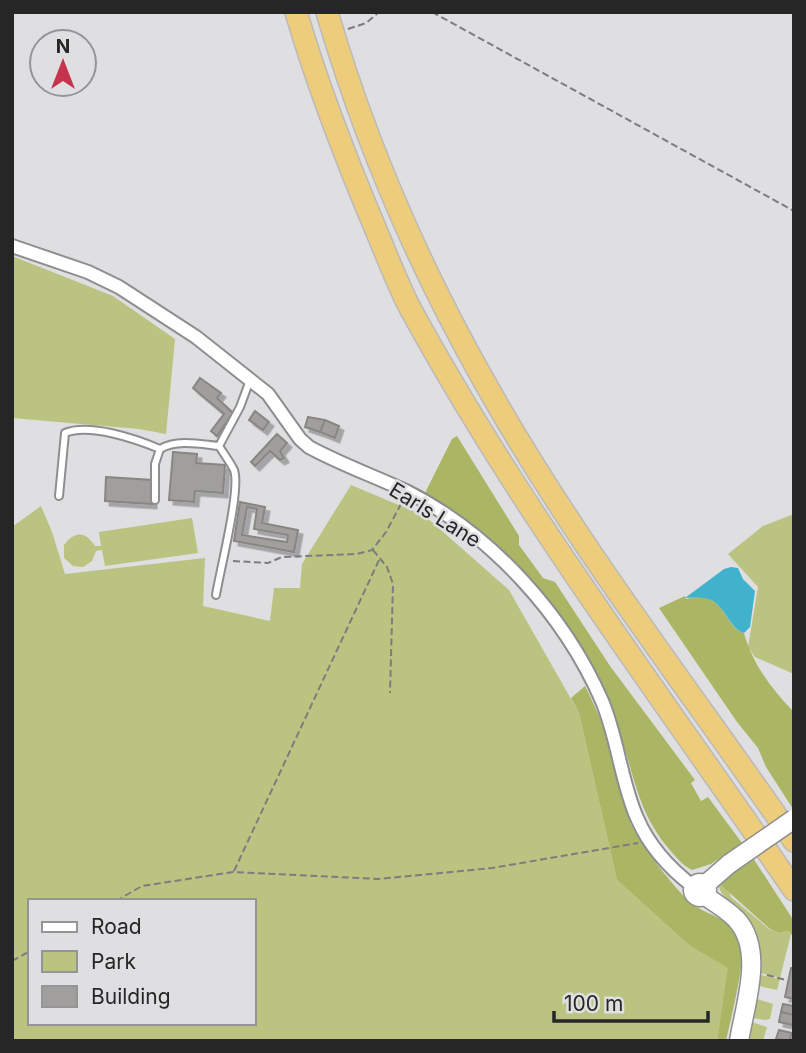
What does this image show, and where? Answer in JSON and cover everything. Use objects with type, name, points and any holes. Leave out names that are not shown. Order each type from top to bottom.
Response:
[{"type":"highway","points":[[296,12],[345,157],[409,305],[480,430],[584,590],[794,890]]},
{"type":"highway","points":[[327,12],[372,143],[435,288],[484,381],[528,455],[604,570],[794,841]]},
{"type":"street","name":"Earls Lane","points":[[12,246],[88,272],[119,287],[196,337],[250,378],[268,394],[300,439],[309,447],[407,492],[456,522],[508,566],[550,614],[602,701],[637,818],[649,840],[670,867],[701,889]]},
{"type":"street","points":[[739,1041],[751,972],[752,948],[742,926],[701,889],[729,864],[794,820]]},
{"type":"lane","points":[[219,446],[240,407],[250,378]]},
{"type":"lane","points":[[59,496],[65,433],[73,430],[121,434],[160,449]]},
{"type":"lane","points":[[155,500],[155,464],[160,449],[167,445],[193,443],[219,446]]},
{"type":"lane","points":[[216,595],[232,519],[235,472],[219,446]]},
{"type":"path","points":[[334,33],[366,23],[379,12]]},
{"type":"path","points":[[432,12],[794,211]]},
{"type":"path","points":[[222,560],[261,564],[282,557],[357,554],[372,550],[386,532],[407,492]]},
{"type":"path","points":[[372,550],[387,567],[393,584],[390,693]]},
{"type":"path","points":[[233,872],[380,558]]},
{"type":"path","points":[[119,899],[142,886],[233,872],[378,879],[492,868],[649,840]]},
{"type":"path","points":[[12,961],[28,952]]},
{"type":"path","points":[[751,972],[786,980]]},
{"type":"green space","points":[[12,256],[113,296],[175,339],[166,434],[139,429],[12,418]]},
{"type":"green space","points":[[457,436],[519,536],[519,545],[543,578],[555,582],[610,666],[695,780],[691,783],[701,801],[708,797],[742,843],[711,864],[692,870],[680,861],[658,835],[643,807],[619,732],[597,676],[580,645],[547,599],[492,544],[425,493],[452,439]]},
{"type":"green space","points":[[351,485],[425,516],[509,590],[579,713],[617,880],[690,946],[729,968],[717,1041],[12,1041],[12,527],[41,506],[65,574],[205,558],[203,606],[270,621],[274,588],[300,588],[302,564]]},
{"type":"green space","points":[[794,514],[794,674],[755,657],[748,647],[758,587],[728,554],[763,526]]},
{"type":"green space","points":[[192,518],[198,553],[105,566],[102,550],[96,551],[92,561],[83,567],[73,566],[64,558],[64,545],[76,535],[84,535],[95,546],[101,546],[99,532]]},
{"type":"green space","points":[[685,596],[686,599],[709,599],[717,604],[737,630],[744,633],[752,655],[764,675],[794,712],[793,809],[766,767],[758,748],[737,722],[659,608]]},
{"type":"green space","points":[[585,686],[609,742],[628,815],[640,840],[691,903],[731,926],[741,941],[740,974],[726,1041],[717,1041],[728,968],[690,946],[617,880],[579,713],[571,698]]},
{"type":"green space","points":[[753,858],[794,921],[794,938],[789,931],[779,933],[770,929],[722,886],[724,879]]},
{"type":"green space","points":[[724,879],[731,897],[769,929],[779,933],[789,931],[791,934],[780,978],[761,973],[760,946],[755,929],[745,914],[722,894],[719,887]]},
{"type":"green space","points":[[761,975],[780,979],[777,990],[759,986]]},
{"type":"green space","points":[[757,999],[773,1004],[770,1019],[752,1018]]},
{"type":"green space","points":[[751,1022],[767,1027],[763,1041],[747,1041]]},
{"type":"water","points":[[738,568],[743,579],[755,591],[750,627],[744,633],[736,628],[722,609],[710,599],[685,598],[724,569]]},
{"type":"building","points":[[200,378],[221,393],[217,398],[233,413],[217,436],[211,431],[224,414],[193,388]]},
{"type":"building","points":[[255,411],[269,422],[263,430],[249,420]]},
{"type":"building","points":[[308,417],[325,420],[320,432],[305,427]]},
{"type":"building","points":[[325,420],[339,426],[335,438],[320,432]]},
{"type":"building","points":[[277,434],[287,443],[280,451],[284,458],[280,460],[270,451],[255,466],[251,462]]},
{"type":"building","points":[[173,452],[197,454],[196,463],[225,465],[223,493],[195,491],[194,502],[169,500]]},
{"type":"building","points":[[106,477],[153,480],[152,504],[105,501]]},
{"type":"building","points":[[240,502],[265,507],[262,523],[298,530],[294,552],[234,541]],"holes":[[[247,507],[257,509],[254,529],[288,535],[287,542],[242,535]]]},
{"type":"building","points":[[791,968],[794,969],[794,999],[785,997]]},
{"type":"building","points":[[783,1004],[794,1006],[794,1015],[781,1012]]},
{"type":"building","points":[[781,1012],[794,1015],[793,1025],[779,1022]]},
{"type":"building","points":[[779,1030],[792,1033],[790,1038],[794,1041],[776,1039]]}]
